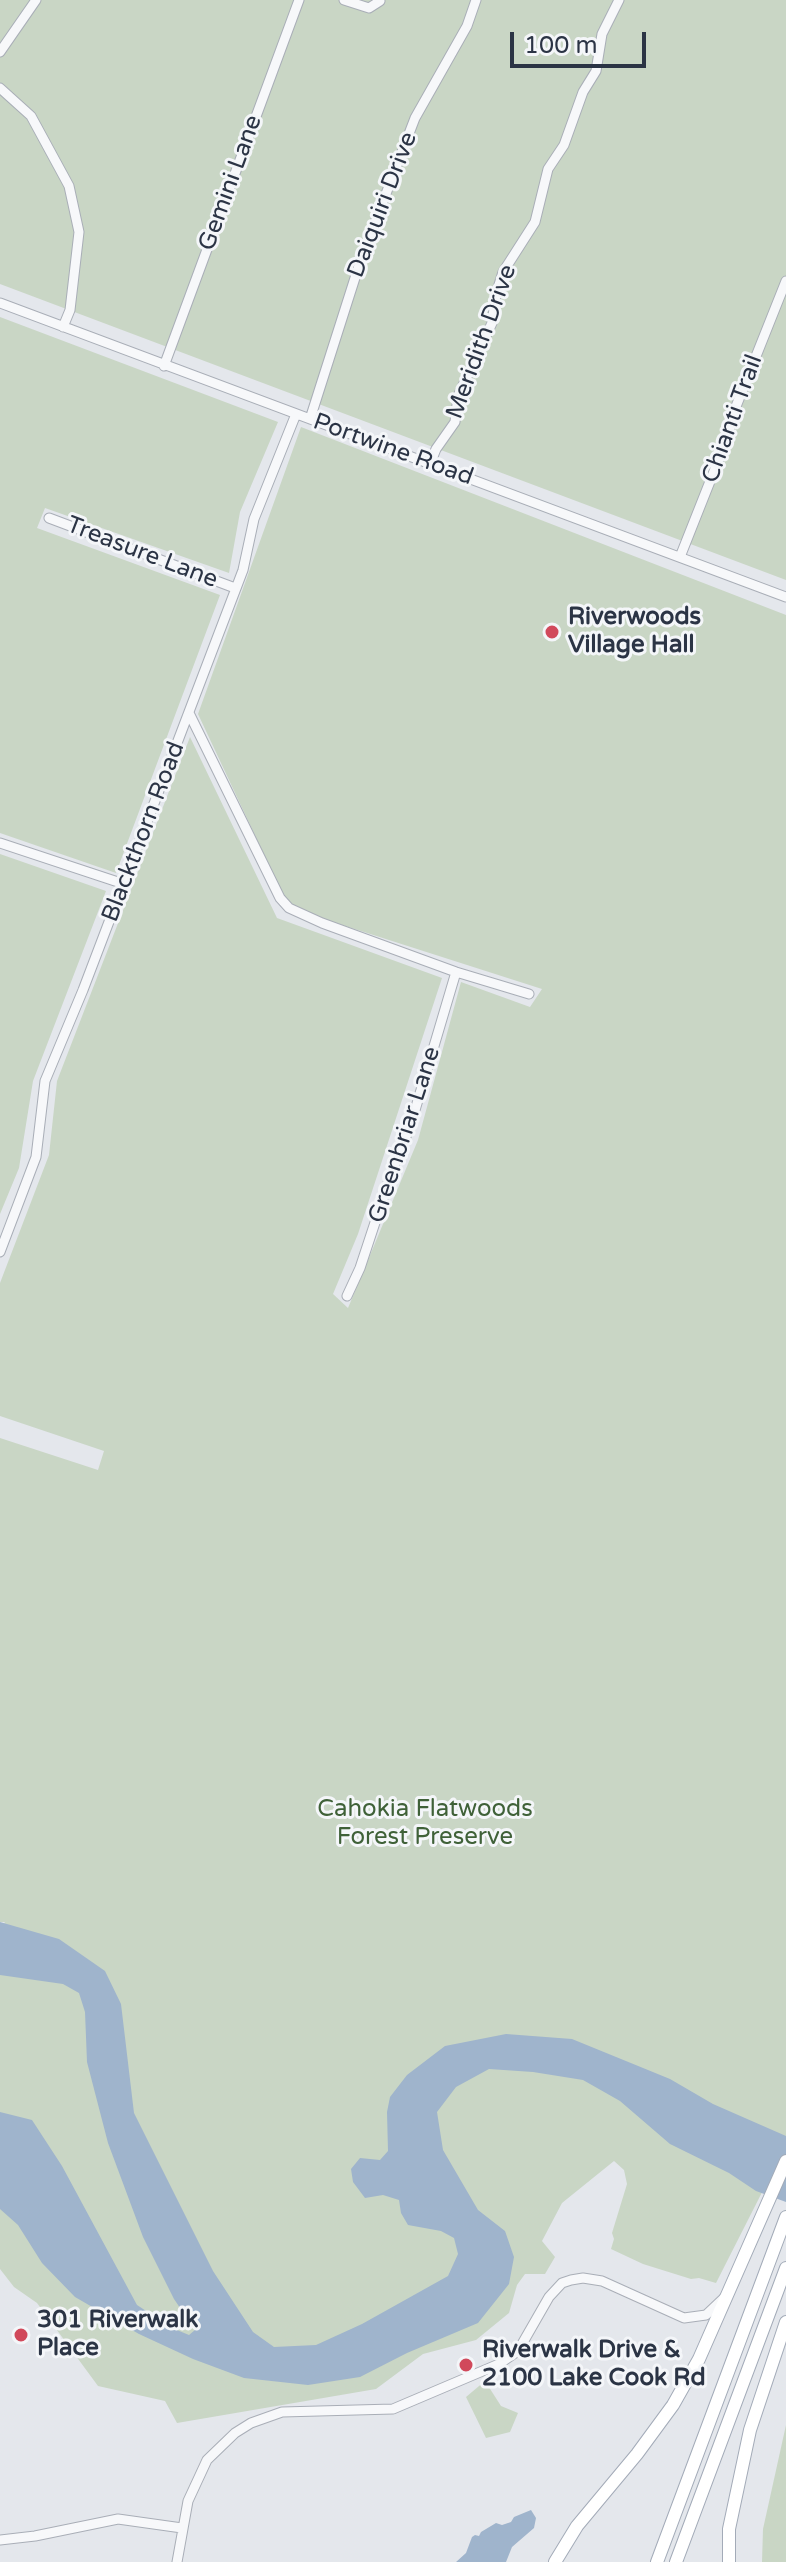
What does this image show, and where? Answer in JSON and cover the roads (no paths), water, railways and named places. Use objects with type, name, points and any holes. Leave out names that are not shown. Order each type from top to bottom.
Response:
[{"type":"main road","points":[[555,2562],[577,2526],[673,2405],[699,2359],[786,2161]]},
{"type":"main road","points":[[657,2562],[786,2217]]},
{"type":"main road","points":[[676,2562],[786,2268]]},
{"type":"main road","points":[[729,2562],[729,2529],[750,2430],[786,2322]]},
{"type":"main road","points":[[549,2562],[570,2527],[577,2526]]},
{"type":"street","points":[[0,52],[36,0]]},
{"type":"street","name":"Gemini Lane","points":[[164,366],[299,0]]},
{"type":"street","points":[[344,0],[369,8],[380,1]]},
{"type":"street","name":"Daiquiri Drive","points":[[310,419],[361,259],[415,118],[467,26],[476,0]]},
{"type":"street","name":"Meridith Drive","points":[[430,464],[436,449],[455,422],[458,396],[492,323],[503,272],[535,222],[548,169],[564,145],[583,92],[596,71],[602,34],[619,0]]},
{"type":"street","points":[[0,88],[31,116],[69,186],[73,201],[79,232],[70,310],[63,327]]},
{"type":"street","name":"Chianti Trail","points":[[680,557],[786,281]]},
{"type":"street","name":"Portwine Road","points":[[0,303],[786,597]]},
{"type":"street","name":"Blackthorn Road","points":[[0,1252],[36,1157],[45,1081],[189,713],[248,553],[254,519],[296,414]]},
{"type":"street","name":"Treasure Lane","points":[[49,518],[235,588]]},
{"type":"street","points":[[189,713],[280,898],[289,908],[456,972],[529,994]]},
{"type":"street","points":[[0,843],[124,884]]},
{"type":"street","name":"Greenbriar Lane","points":[[347,1296],[406,1139],[456,972]]},
{"type":"street","points":[[177,2562],[188,2501],[207,2460],[214,2450],[251,2423],[282,2412],[393,2409],[499,2364],[518,2351],[549,2297],[562,2283],[583,2278],[621,2288],[684,2318],[706,2315],[726,2297]]},
{"type":"street","points":[[0,2540],[118,2519],[182,2528]]},
{"type":"water","points":[[0,1922],[59,1939],[105,1971],[121,2004],[134,2113],[213,2271],[253,2332],[274,2347],[316,2345],[362,2324],[448,2276],[458,2254],[454,2238],[441,2231],[408,2225],[401,2213],[399,2200],[383,2195],[365,2198],[353,2182],[351,2169],[360,2158],[380,2160],[388,2151],[387,2112],[390,2097],[407,2075],[445,2046],[506,2034],[572,2039],[670,2079],[713,2104],[786,2136],[786,2202],[756,2191],[729,2173],[670,2144],[620,2101],[583,2080],[489,2069],[456,2087],[437,2112],[443,2150],[478,2210],[505,2231],[514,2257],[509,2284],[478,2323],[360,2377],[308,2385],[244,2378],[139,2334],[75,2297],[42,2263],[18,2225],[0,2209],[0,2112],[32,2120],[62,2166],[137,2305],[172,2328],[189,2335],[195,2330],[174,2299],[143,2237],[108,2143],[87,2062],[85,2012],[79,1993],[63,1984],[0,1975]]},
{"type":"water","points":[[531,2510],[536,2518],[534,2528],[512,2547],[506,2562],[456,2562],[466,2553],[472,2537],[479,2536],[496,2523],[511,2522],[514,2517]]},
{"type":"place","name":"Riverwoods Village Hall","points":[[552,632]]},
{"type":"place","name":"301 Riverwalk Place","points":[[21,2335]]},
{"type":"place","name":"Riverwalk Drive & 2100 Lake Cook Rd","points":[[466,2365]]},
{"type":"park label","name":"Cahokia Flatwoods Forest Preserve","points":[[425,1824]]}]
